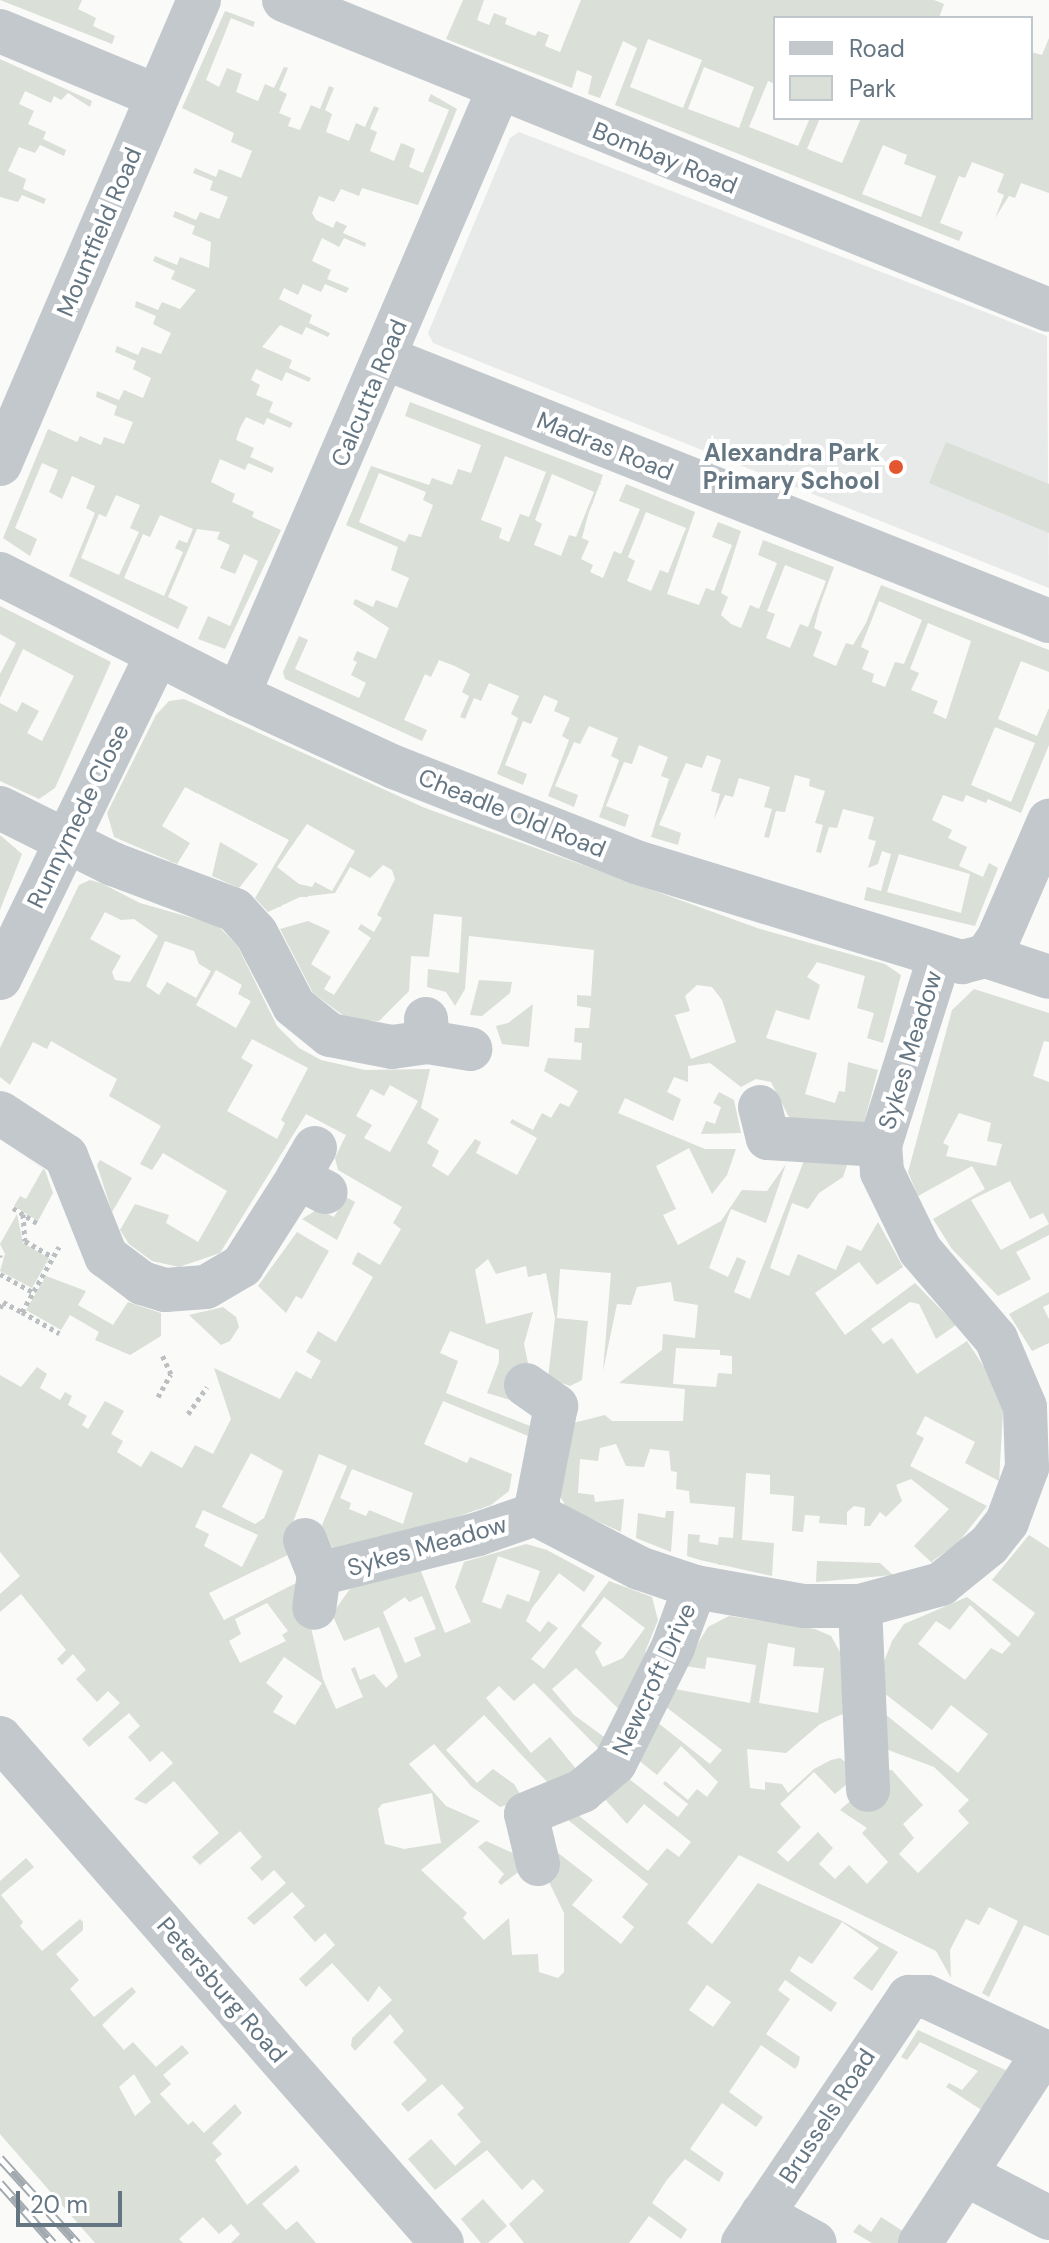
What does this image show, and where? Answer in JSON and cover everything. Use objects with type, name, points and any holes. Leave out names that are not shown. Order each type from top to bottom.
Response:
[{"type":"street","name":"Mountfield Road","points":[[0,464],[199,0]]},
{"type":"street","name":"Bombay Road","points":[[284,0],[498,91],[1049,310]]},
{"type":"street","points":[[0,31],[157,96]]},
{"type":"street","name":"Calcutta Road","points":[[238,695],[498,91]]},
{"type":"street","name":"Madras Road","points":[[385,358],[1049,621]]},
{"type":"street","name":"Cheadle Old Road","points":[[0,574],[238,695],[394,767],[636,862],[940,956],[962,962],[986,956],[1049,977]]},
{"type":"street","name":"Runnymede Close","points":[[0,978],[157,655]]},
{"type":"street","points":[[0,808],[66,841],[237,911],[256,933],[294,1006],[330,1035],[392,1047],[427,1030],[470,1049]]},
{"type":"street","points":[[986,956],[998,939],[1049,821]]},
{"type":"street","name":"Sykes Meadow","points":[[312,1574],[478,1534],[535,1514],[639,1568],[695,1587],[804,1606],[860,1606],[922,1592],[966,1568],[1007,1522],[1027,1468],[1030,1441],[1013,1371],[985,1322],[920,1250],[882,1172],[880,1145],[940,956]]},
{"type":"street","points":[[0,1113],[66,1156],[90,1225],[106,1256],[132,1277],[165,1290],[189,1291],[218,1282],[242,1266],[313,1173]]},
{"type":"street","name":"Sykes Meadow","points":[[760,1138],[880,1145]]},
{"type":"street","name":"Sykes Meadow","points":[[535,1514],[558,1397]]},
{"type":"street","name":"Newcroft Drive","points":[[538,1864],[514,1822],[582,1791],[615,1763],[673,1647],[695,1587]]},
{"type":"street","points":[[860,1606],[848,1732],[868,1790]]},
{"type":"street","name":"Petersburg Road","points":[[0,1738],[442,2243]]},
{"type":"street","name":"Brussels Road","points":[[752,2228],[902,2002],[916,1995],[1046,2053]]},
{"type":"street","points":[[920,2243],[1046,2053]]},
{"type":"street","points":[[965,2174],[1049,2218]]},
{"type":"street","points":[[752,2228],[815,2243]]},
{"type":"path","points":[[13,1208],[37,1223]]},
{"type":"path","points":[[23,1214],[25,1241],[53,1257]]},
{"type":"path","points":[[22,1312],[67,1231],[90,1225]]},
{"type":"path","points":[[0,1274],[33,1292]]},
{"type":"path","points":[[0,1308],[3,1302],[50,1331],[59,1333]]},
{"type":"path","points":[[158,1397],[171,1374],[161,1353]]},
{"type":"path","points":[[188,1414],[207,1387]]},
{"type":"shaded area","name":"Alexandra Park Primary School","points":[[519,132],[1047,336],[1049,588],[433,343],[428,333],[510,138]]},
{"type":"green space","points":[[0,0],[82,0],[78,9],[96,18],[93,26],[115,36],[112,44]]},
{"type":"green space","points":[[463,0],[484,0],[477,20],[489,25],[494,13],[507,18],[505,24],[535,36],[538,31],[549,35],[545,46],[560,52],[581,0],[934,0],[944,4],[940,16],[773,16],[773,83],[768,81],[749,127],[798,146],[809,120],[819,120],[807,149],[842,163],[860,120],[1033,120],[1033,53],[1042,55],[1049,38],[1049,193],[1021,183],[1015,198],[1009,196],[995,218],[1004,195],[997,192],[1004,174],[972,162],[965,178],[959,176],[940,223],[963,232],[959,241],[615,105],[637,48],[623,41],[600,98],[588,94],[592,76],[577,70],[572,88],[446,39]],"holes":[[[648,39],[702,60],[683,108],[630,87]],[[704,67],[754,87],[739,128],[688,109]],[[883,145],[907,155],[904,164],[936,176],[921,217],[862,194]]]},
{"type":"green space","points":[[225,11],[255,22],[253,27],[231,18],[206,80],[219,87],[227,68],[242,74],[236,92],[258,101],[265,84],[274,88],[284,67],[288,68],[279,90],[287,94],[279,113],[291,118],[288,126],[300,130],[311,105],[320,109],[329,86],[334,88],[325,110],[332,114],[326,132],[349,141],[356,123],[365,127],[374,106],[379,108],[370,129],[377,132],[370,151],[394,161],[401,143],[409,146],[415,149],[409,167],[423,173],[449,110],[428,101],[431,94],[457,109],[418,205],[362,188],[359,196],[341,189],[334,202],[319,196],[312,213],[316,220],[333,228],[336,221],[347,226],[343,233],[366,243],[365,247],[344,238],[339,247],[322,238],[312,261],[331,270],[327,279],[349,288],[346,293],[325,284],[321,292],[303,284],[298,295],[284,288],[279,299],[312,315],[309,323],[330,333],[328,337],[306,327],[302,335],[280,325],[262,347],[292,360],[289,368],[311,378],[309,382],[286,372],[282,381],[256,369],[251,380],[260,385],[256,395],[273,402],[269,412],[293,423],[290,428],[267,418],[264,425],[246,417],[240,428],[236,440],[254,448],[250,457],[274,468],[272,473],[248,463],[245,470],[220,459],[211,482],[235,494],[232,502],[254,512],[252,517],[281,530],[225,649],[198,639],[208,616],[230,626],[258,561],[244,554],[235,574],[220,568],[230,545],[217,539],[220,532],[197,529],[168,597],[188,607],[178,629],[69,576],[95,513],[86,508],[95,486],[72,476],[62,499],[49,492],[58,470],[42,463],[15,528],[37,539],[30,556],[3,538],[48,429],[77,442],[80,436],[101,445],[104,437],[124,444],[133,422],[114,415],[117,406],[96,397],[97,391],[119,400],[124,390],[143,398],[151,378],[133,369],[136,361],[115,352],[117,346],[138,355],[142,347],[161,354],[171,333],[153,324],[156,316],[135,307],[136,301],[158,310],[162,302],[180,309],[196,290],[171,279],[175,271],[153,261],[155,256],[177,265],[180,257],[209,268],[211,242],[192,234],[195,226],[173,217],[175,211],[196,220],[200,212],[219,219],[228,197],[210,190],[213,181],[193,173],[195,168],[216,177],[219,169],[241,178],[252,151],[231,142],[234,133],[182,108]],"holes":[[[116,495],[140,505],[130,528],[139,532],[119,575],[81,558],[99,514],[106,517]],[[160,515],[193,529],[187,543],[179,540],[175,548],[183,552],[164,596],[124,578],[143,534],[150,537]]]},
{"type":"green space","points":[[0,59],[92,101],[90,107],[68,93],[61,100],[54,96],[51,103],[25,91],[19,104],[34,111],[28,124],[46,132],[43,139],[66,150],[64,156],[40,145],[35,153],[19,147],[8,171],[26,179],[23,189],[46,199],[44,204],[22,195],[18,202],[0,197]]},
{"type":"green space","points":[[410,402],[603,475],[588,515],[582,538],[589,541],[581,559],[593,565],[590,572],[603,578],[614,551],[621,554],[640,509],[619,501],[626,484],[695,512],[667,594],[699,605],[706,588],[714,591],[732,545],[712,537],[718,522],[741,531],[721,593],[728,597],[721,615],[741,628],[750,605],[759,609],[777,563],[758,555],[763,540],[834,567],[814,628],[822,632],[813,656],[836,666],[846,643],[853,645],[866,623],[881,585],[1049,650],[1049,672],[1021,661],[998,719],[1037,736],[1049,708],[1049,745],[1021,813],[988,799],[986,803],[966,795],[963,802],[943,795],[932,820],[952,830],[948,838],[967,847],[959,866],[983,877],[989,863],[998,868],[975,926],[864,900],[867,887],[881,891],[891,854],[882,851],[878,864],[868,868],[876,841],[868,839],[874,817],[843,809],[837,828],[829,827],[821,853],[816,852],[823,825],[815,823],[825,791],[809,786],[810,779],[795,775],[785,812],[776,811],[769,838],[764,837],[772,809],[764,807],[770,787],[739,778],[733,797],[725,795],[714,819],[720,794],[711,791],[721,760],[707,755],[702,768],[686,763],[659,825],[681,833],[678,845],[651,837],[669,779],[661,776],[668,757],[639,745],[632,764],[624,762],[606,806],[629,815],[625,827],[599,817],[619,760],[611,756],[618,738],[589,726],[580,744],[574,742],[555,786],[578,795],[574,807],[548,796],[569,740],[562,736],[570,718],[554,711],[558,701],[544,695],[531,724],[523,721],[505,765],[527,774],[523,785],[497,774],[518,718],[511,714],[519,696],[489,683],[481,701],[474,698],[465,719],[460,717],[469,696],[462,692],[470,674],[455,666],[439,660],[431,677],[425,674],[404,720],[427,730],[422,741],[285,679],[283,672],[299,636],[308,640],[295,669],[359,698],[366,683],[351,675],[357,662],[353,660],[357,651],[376,659],[389,628],[353,604],[355,599],[373,607],[376,600],[397,608],[409,578],[391,570],[398,547],[346,525],[371,466],[429,485],[432,478],[452,485],[458,469],[471,473],[481,445],[405,416]],"holes":[[[505,456],[546,472],[529,517],[520,514],[509,542],[499,538],[502,528],[481,520]],[[379,473],[426,492],[423,500],[433,505],[421,537],[409,534],[405,542],[359,522]],[[552,474],[594,492],[576,537],[569,535],[561,556],[534,545],[542,524],[535,520]],[[646,512],[686,528],[668,573],[660,570],[651,591],[627,581],[635,561],[628,557]],[[785,565],[826,581],[808,627],[800,624],[790,648],[766,638],[775,614],[767,611]],[[879,601],[922,620],[904,664],[895,662],[885,687],[872,682],[874,674],[862,669],[869,651],[861,647]],[[928,623],[971,641],[946,719],[933,713],[938,701],[911,690],[919,673],[910,669]],[[995,727],[1035,743],[1011,802],[971,785]],[[899,854],[970,874],[961,913],[887,892]]]},
{"type":"green space","points":[[946,442],[1049,484],[1049,533],[929,483]]},
{"type":"green space","points":[[0,606],[111,662],[55,788],[39,799],[0,781],[0,703],[17,712],[22,702],[39,711],[27,733],[42,741],[74,676],[23,649],[0,698],[0,674],[16,643],[0,634]]},
{"type":"green space","points":[[184,699],[425,808],[760,929],[885,964],[901,975],[883,1043],[867,1038],[874,1013],[857,1008],[865,976],[817,962],[807,977],[820,985],[809,1020],[776,1010],[766,1038],[817,1053],[805,1094],[835,1103],[839,1091],[845,1092],[848,1062],[878,1070],[864,1123],[791,1121],[771,1082],[756,1079],[741,1087],[710,1063],[688,1066],[688,1082],[674,1077],[667,1092],[681,1099],[673,1121],[625,1098],[618,1113],[705,1149],[736,1149],[727,1175],[712,1194],[689,1148],[656,1166],[676,1209],[663,1215],[678,1245],[721,1221],[742,1190],[767,1191],[786,1164],[766,1223],[731,1209],[709,1268],[728,1277],[737,1257],[746,1261],[734,1292],[750,1299],[807,1153],[847,1165],[843,1177],[819,1193],[808,1209],[792,1203],[770,1268],[789,1276],[798,1254],[836,1270],[847,1245],[861,1251],[878,1222],[903,1267],[877,1285],[859,1262],[815,1293],[845,1335],[915,1283],[956,1325],[936,1339],[919,1304],[910,1302],[871,1329],[883,1344],[892,1338],[917,1374],[967,1341],[996,1385],[1003,1412],[999,1481],[965,1463],[975,1442],[925,1416],[916,1434],[924,1438],[910,1466],[987,1506],[958,1543],[931,1562],[914,1546],[949,1509],[911,1479],[896,1485],[902,1501],[886,1517],[880,1512],[870,1526],[864,1526],[865,1508],[854,1506],[847,1512],[847,1525],[819,1523],[820,1516],[805,1515],[803,1532],[792,1531],[794,1496],[770,1494],[770,1475],[746,1473],[742,1540],[774,1543],[772,1576],[700,1560],[687,1556],[688,1534],[700,1535],[699,1542],[718,1545],[719,1537],[733,1538],[735,1507],[690,1503],[689,1491],[676,1489],[677,1472],[671,1471],[669,1451],[650,1449],[644,1467],[626,1466],[616,1444],[600,1448],[598,1461],[580,1459],[578,1493],[594,1495],[595,1502],[624,1499],[621,1532],[566,1507],[559,1494],[573,1423],[605,1415],[612,1421],[683,1421],[685,1389],[619,1383],[662,1350],[663,1334],[695,1338],[698,1305],[674,1301],[671,1282],[637,1287],[631,1305],[617,1304],[603,1371],[611,1273],[560,1269],[557,1318],[588,1321],[582,1380],[570,1386],[548,1378],[555,1318],[546,1273],[528,1277],[526,1266],[496,1274],[488,1259],[475,1270],[486,1324],[533,1312],[524,1344],[528,1363],[520,1403],[487,1393],[499,1362],[499,1350],[450,1331],[440,1353],[458,1361],[446,1393],[530,1426],[528,1436],[443,1401],[424,1444],[467,1463],[470,1457],[512,1474],[509,1491],[491,1505],[459,1516],[334,1551],[322,1525],[347,1466],[319,1454],[285,1543],[290,1554],[209,1593],[224,1620],[300,1581],[323,1679],[336,1709],[363,1697],[351,1669],[355,1667],[360,1680],[374,1674],[386,1688],[398,1677],[379,1627],[344,1641],[332,1614],[350,1589],[419,1566],[445,1633],[471,1622],[455,1587],[464,1562],[526,1544],[547,1550],[595,1576],[584,1592],[559,1573],[532,1608],[526,1621],[540,1632],[548,1621],[558,1628],[531,1659],[544,1669],[609,1581],[652,1597],[658,1620],[645,1652],[653,1657],[623,1713],[576,1668],[552,1689],[574,1715],[611,1742],[603,1753],[534,1683],[514,1701],[499,1686],[486,1698],[531,1753],[550,1737],[581,1775],[552,1787],[484,1715],[446,1750],[477,1783],[493,1769],[514,1784],[523,1799],[500,1807],[472,1787],[434,1744],[409,1764],[446,1806],[480,1821],[421,1870],[467,1913],[463,1918],[484,1940],[509,1918],[512,1955],[538,1954],[539,1972],[558,1978],[564,1972],[564,1913],[549,1882],[560,1867],[553,1849],[593,1880],[572,1905],[621,1944],[634,1927],[622,1917],[648,1884],[563,1816],[573,1811],[648,1871],[667,1848],[679,1857],[691,1842],[644,1804],[627,1824],[602,1796],[624,1775],[678,1817],[688,1804],[663,1784],[665,1781],[688,1800],[697,1789],[707,1797],[718,1782],[681,1746],[657,1775],[637,1759],[657,1722],[710,1764],[722,1750],[666,1707],[675,1689],[750,1703],[756,1665],[707,1657],[705,1669],[684,1666],[708,1627],[729,1616],[815,1629],[831,1636],[840,1652],[847,1712],[820,1724],[786,1753],[747,1749],[750,1788],[765,1790],[765,1782],[782,1784],[788,1793],[814,1769],[831,1760],[840,1758],[849,1765],[848,1783],[835,1794],[814,1772],[780,1804],[801,1827],[777,1852],[788,1862],[818,1832],[833,1848],[819,1864],[835,1879],[849,1865],[867,1884],[888,1862],[862,1833],[867,1828],[840,1810],[885,1770],[892,1770],[923,1805],[903,1824],[914,1838],[899,1854],[918,1873],[969,1823],[958,1811],[969,1800],[934,1767],[883,1748],[880,1710],[958,1773],[988,1734],[951,1705],[932,1730],[880,1690],[878,1677],[892,1641],[904,1624],[967,1597],[1018,1637],[1035,1613],[992,1580],[1029,1535],[1049,1548],[1049,1936],[1024,1925],[989,1997],[982,1993],[1018,1921],[989,1907],[979,1925],[966,1919],[950,1950],[951,1978],[936,1951],[739,1855],[687,1923],[712,1944],[758,1883],[842,1921],[898,1952],[872,1991],[853,1978],[879,1948],[842,1922],[812,1964],[799,1956],[790,1971],[837,2003],[831,2012],[785,1980],[778,1990],[790,1999],[766,2034],[800,2057],[798,2065],[795,2069],[761,2045],[729,2092],[763,2117],[759,2123],[756,2127],[722,2103],[690,2149],[724,2173],[719,2182],[685,2159],[666,2181],[652,2203],[687,2229],[681,2239],[649,2216],[629,2243],[524,2243],[509,2224],[544,2191],[533,2179],[522,2190],[487,2150],[435,2190],[408,2159],[431,2139],[455,2166],[481,2142],[457,2114],[464,2108],[442,2084],[408,2112],[401,2104],[427,2080],[393,2042],[404,2031],[390,2014],[355,2051],[351,2046],[352,2038],[392,2000],[379,1986],[368,2002],[332,1963],[306,1987],[299,1979],[335,1945],[325,1933],[315,1942],[293,1917],[305,1906],[292,1892],[254,1925],[247,1918],[286,1883],[274,1870],[262,1881],[250,1868],[262,1857],[240,1831],[200,1865],[192,1857],[219,1833],[174,1781],[146,1804],[134,1799],[173,1763],[162,1751],[150,1762],[128,1737],[140,1726],[129,1713],[89,1747],[82,1739],[120,1703],[108,1691],[97,1702],[76,1679],[86,1670],[73,1654],[62,1665],[57,1659],[66,1650],[21,1594],[0,1612],[0,1594],[20,1576],[0,1552],[0,1375],[21,1387],[37,1367],[47,1374],[40,1388],[60,1400],[65,1392],[72,1396],[68,1405],[87,1416],[82,1425],[88,1429],[105,1401],[124,1411],[111,1434],[123,1441],[117,1452],[141,1467],[151,1451],[182,1468],[195,1445],[213,1454],[231,1419],[214,1368],[280,1399],[296,1371],[311,1379],[321,1361],[306,1352],[318,1331],[336,1342],[373,1277],[352,1264],[358,1252],[380,1265],[401,1229],[393,1223],[402,1207],[338,1170],[335,1158],[346,1135],[306,1114],[220,1253],[179,1267],[152,1261],[129,1244],[120,1230],[135,1204],[169,1215],[166,1223],[198,1242],[227,1191],[163,1153],[152,1170],[140,1164],[161,1126],[109,1096],[117,1079],[51,1041],[47,1049],[33,1042],[10,1085],[0,1077],[0,1048],[79,885],[90,880],[101,883],[140,903],[217,925],[237,945],[277,1026],[299,1048],[321,1060],[365,1070],[430,1069],[421,1108],[439,1119],[427,1143],[439,1151],[432,1166],[448,1176],[475,1139],[481,1142],[476,1153],[517,1175],[537,1138],[510,1123],[512,1119],[533,1130],[542,1113],[551,1118],[560,1103],[569,1107],[578,1091],[544,1071],[548,1058],[581,1060],[582,1043],[574,1042],[575,1028],[589,1028],[591,1008],[577,1006],[577,995],[591,996],[594,950],[469,936],[465,989],[455,1006],[446,992],[427,987],[428,969],[459,973],[462,917],[434,914],[429,957],[411,956],[409,991],[379,1021],[348,1019],[313,993],[280,929],[308,921],[330,931],[311,964],[331,977],[324,989],[334,995],[371,938],[358,929],[361,924],[374,932],[382,918],[377,915],[395,879],[392,870],[383,865],[370,878],[350,867],[335,893],[300,897],[268,912],[255,898],[289,840],[185,787],[162,826],[190,843],[177,864],[114,837],[107,813],[156,715],[169,701]],"holes":[[[307,824],[355,851],[332,891],[315,882],[312,887],[299,884],[277,867]],[[105,912],[121,920],[134,919],[158,936],[130,982],[115,980],[112,972],[121,956],[90,939]],[[165,941],[194,951],[199,964],[211,971],[196,998],[167,982],[159,995],[146,986]],[[216,970],[242,985],[238,994],[251,1001],[236,1028],[196,1005]],[[697,985],[712,987],[722,1000],[736,1042],[691,1059],[675,1015],[690,1011],[685,996]],[[252,1039],[308,1068],[281,1120],[285,1123],[277,1139],[227,1111],[253,1065],[241,1058]],[[390,1085],[418,1101],[390,1152],[364,1138],[372,1125],[356,1116],[371,1089],[384,1096]],[[676,1348],[720,1350],[720,1355],[732,1356],[732,1374],[718,1373],[716,1387],[673,1384]],[[251,1453],[283,1471],[264,1518],[255,1524],[222,1507]],[[352,1469],[413,1493],[403,1524],[369,1510],[366,1516],[349,1509],[351,1503],[340,1498]],[[203,1510],[258,1535],[242,1567],[204,1546],[209,1534],[195,1527]],[[498,1556],[540,1571],[529,1602],[507,1594],[501,1609],[482,1602]],[[422,1596],[436,1629],[414,1638],[421,1656],[405,1663],[383,1612],[405,1597],[409,1602]],[[604,1597],[645,1628],[623,1658],[603,1667],[595,1652],[602,1643],[581,1626]],[[267,1603],[288,1631],[282,1635],[286,1641],[240,1663],[229,1641],[241,1634],[235,1619]],[[970,1605],[1011,1644],[1002,1654],[991,1648],[965,1680],[918,1644],[936,1621],[950,1630]],[[768,1643],[795,1648],[793,1666],[824,1668],[818,1713],[759,1703]],[[284,1657],[322,1683],[295,1725],[273,1712],[283,1696],[266,1683]],[[432,1793],[441,1843],[404,1849],[385,1844],[378,1809],[382,1804]],[[707,1985],[731,2002],[713,2027],[689,2010]]]},
{"type":"green space","points":[[0,835],[22,854],[0,910]]},
{"type":"green space","points":[[220,842],[258,864],[239,888],[212,876]]},
{"type":"green space","points":[[479,980],[512,982],[510,993],[482,1016],[470,1015]]},
{"type":"green space","points":[[974,989],[1049,1013],[1049,1042],[1044,1041],[1033,1076],[1049,1082],[1049,1224],[1049,1235],[1016,1252],[1031,1279],[998,1296],[952,1249],[933,1219],[985,1189],[972,1166],[918,1196],[908,1172],[952,1010]],"holes":[[[959,1113],[991,1123],[987,1141],[1002,1144],[996,1166],[946,1156],[949,1146],[943,1143]],[[1010,1181],[1030,1219],[1043,1213],[1049,1224],[1001,1250],[971,1200]]]},
{"type":"green space","points":[[533,1004],[529,1047],[502,1044],[496,1026],[508,1023]]},
{"type":"green space","points":[[719,1092],[734,1100],[741,1133],[701,1134],[706,1121],[715,1124],[721,1107],[713,1103]]},
{"type":"green space","points":[[0,1141],[45,1170],[53,1193],[38,1221],[14,1206],[20,1196],[26,1199],[43,1169]]},
{"type":"green space","points":[[100,1160],[132,1178],[112,1212],[97,1165]]},
{"type":"green space","points":[[346,1197],[355,1202],[337,1240],[302,1219],[318,1209],[334,1217]]},
{"type":"green space","points":[[17,1214],[23,1243],[49,1258],[32,1288],[0,1271],[5,1254],[0,1244]]},
{"type":"green space","points":[[297,1232],[329,1251],[302,1299],[296,1296],[286,1313],[258,1286]]},
{"type":"green space","points":[[46,1276],[86,1291],[78,1305],[113,1325],[128,1302],[161,1313],[161,1336],[130,1355],[95,1340],[99,1332],[70,1315],[61,1330],[26,1310]]},
{"type":"green space","points":[[1049,1292],[1049,1304],[1043,1307],[1049,1319],[1049,1343],[1032,1351],[1009,1314]]},
{"type":"green space","points":[[223,1307],[236,1317],[239,1327],[230,1341],[221,1345],[189,1315]]},
{"type":"green space","points":[[666,1511],[674,1511],[671,1552],[636,1538],[638,1513],[665,1518]]},
{"type":"green space","points":[[817,1561],[880,1563],[893,1575],[816,1582]]},
{"type":"green space","points":[[486,1841],[513,1853],[521,1870],[501,1885],[498,1882],[504,1874],[478,1847]]},
{"type":"green space","points":[[26,1858],[34,1867],[1,1895],[23,1922],[20,1926],[42,1951],[80,1919],[83,1922],[83,1930],[56,1954],[79,1980],[70,1989],[94,2017],[132,1987],[136,1992],[102,2025],[124,2050],[133,2042],[156,2067],[182,2045],[189,2053],[163,2075],[171,2084],[160,2094],[188,2125],[193,2121],[204,2133],[235,2104],[242,2113],[212,2143],[222,2154],[215,2160],[247,2205],[296,2165],[300,2171],[262,2204],[286,2230],[297,2221],[316,2243],[231,2243],[240,2234],[231,2224],[219,2234],[203,2217],[179,2239],[183,2243],[95,2243],[0,2134],[0,1881]],"holes":[[[134,2074],[151,2102],[135,2116],[119,2087]]]},
{"type":"green space","points":[[918,2030],[1012,2073],[994,2118],[946,2087],[949,2083],[962,2090],[978,2071],[920,2042],[907,2060],[901,2057]]},
{"type":"green space","points":[[483,2199],[507,2226],[488,2243],[481,2243],[461,2219]]},
{"type":"green space","points":[[881,2217],[915,2239],[912,2243],[872,2243],[853,2232],[859,2224],[871,2232]]},
{"type":"railway","points":[[0,2158],[77,2243]]},
{"type":"railway","points":[[0,2183],[53,2243]]},
{"type":"place","name":"Alexandra Park Primary School","points":[[896,467]]}]
